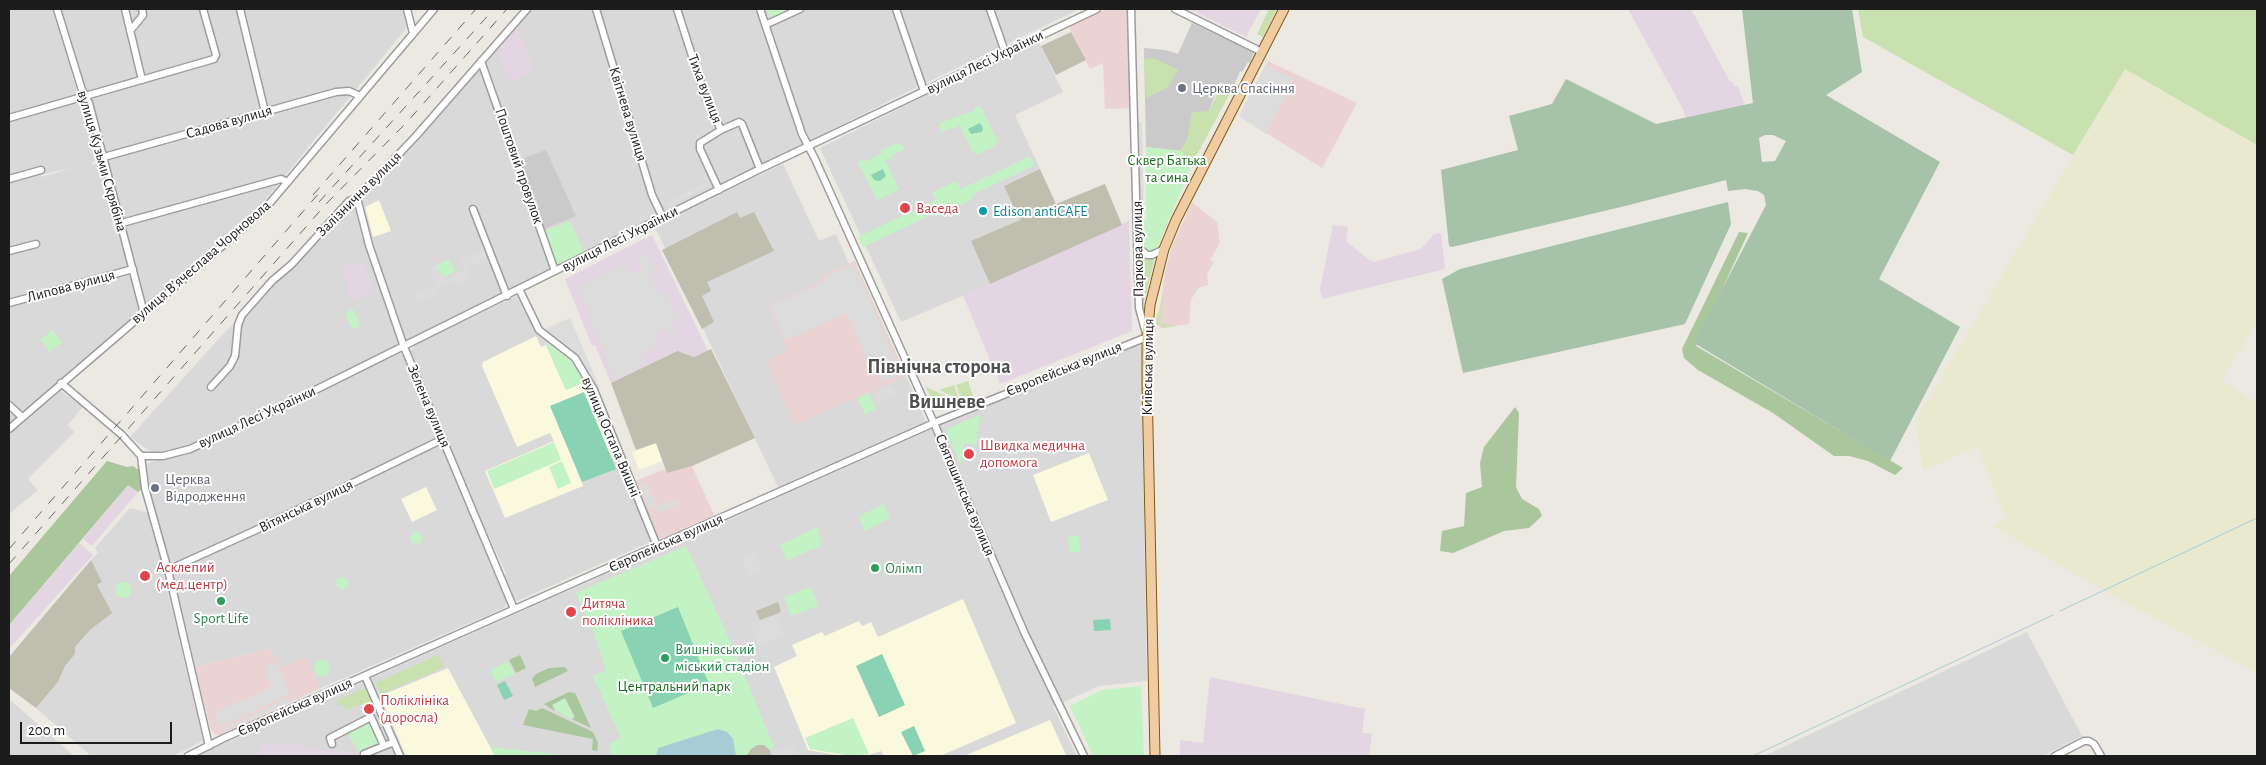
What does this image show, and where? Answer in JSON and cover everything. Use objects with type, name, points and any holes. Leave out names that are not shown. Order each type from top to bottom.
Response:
[{"type":"main road","name":"Київська вулиця","points":[[1156,756],[1147,338],[1150,305],[1164,249],[1193,186],[1284,9]]},
{"type":"street","name":"вулиця Кузьми Скрябіна","points":[[57,9],[85,96],[122,223],[144,313]]},
{"type":"street","points":[[125,9],[142,80]]},
{"type":"street","points":[[130,31],[143,15],[142,9]]},
{"type":"street","points":[[9,118],[214,59],[216,56],[203,9]]},
{"type":"street","points":[[240,9],[265,112]]},
{"type":"street","points":[[407,9],[413,33]]},
{"type":"street","name":"вулиця Вʼячеслава Чорновола","points":[[9,429],[242,229],[288,182],[434,9]]},
{"type":"street","name":"Залізнична вулиця","points":[[211,388],[230,366],[235,356],[238,325],[242,315],[350,201],[357,198],[416,136],[527,9]]},
{"type":"street","name":"Квітнева вулиця","points":[[596,9],[652,194],[663,218]]},
{"type":"street","name":"Тиха вулиця","points":[[677,9],[704,93],[721,130],[739,122],[742,124],[760,169]]},
{"type":"street","name":"Святошинська вулиця","points":[[760,9],[802,134],[934,423],[1025,634],[1084,756]]},
{"type":"street","points":[[765,25],[800,9]]},
{"type":"street","points":[[896,9],[924,91]]},
{"type":"street","points":[[990,9],[1005,52]]},
{"type":"street","points":[[1075,9],[1078,17]]},
{"type":"street","name":"вулиця Лесі Українки","points":[[141,456],[163,456],[190,449],[404,347],[760,169],[1096,9]]},
{"type":"street","name":"Паркова вулиця","points":[[1132,9],[1139,308],[1147,338]]},
{"type":"street","points":[[1175,9],[1262,52]]},
{"type":"street","name":"Поштовий провулок","points":[[481,61],[555,271]]},
{"type":"street","name":"Садова вулиця","points":[[103,160],[336,92],[349,91],[360,96]]},
{"type":"street","points":[[719,190],[700,149],[700,143],[721,130]]},
{"type":"street","points":[[9,179],[41,170]]},
{"type":"street","points":[[122,223],[281,179],[288,182]]},
{"type":"street","name":"Зелена вулиця","points":[[357,198],[377,269],[404,347],[514,609]]},
{"type":"street","points":[[473,209],[507,296]]},
{"type":"street","points":[[9,251],[36,244]]},
{"type":"street","points":[[1137,246],[1147,255],[1152,255],[1164,249]]},
{"type":"street","name":"Липова вулиця","points":[[9,303],[133,269]]},
{"type":"street","name":"вулиця Остапа Вишні","points":[[519,289],[539,330],[574,358],[594,390],[657,546]]},
{"type":"street","name":"Європейська вулиця","points":[[188,756],[934,423],[1147,338]]},
{"type":"street","points":[[61,383],[126,439],[141,456],[144,488],[168,570],[209,746]]},
{"type":"street","points":[[9,405],[22,417]]},
{"type":"street","name":"Вітянська вулиця","points":[[168,570],[256,530],[443,439]]},
{"type":"street","points":[[366,676],[400,756]]},
{"type":"street","points":[[332,744],[330,738],[371,717],[384,746]]},
{"type":"street","points":[[2055,756],[2084,741],[2089,741],[2094,744],[2101,756]]},
{"type":"street","points":[[364,754],[394,742]]},
{"type":"shaded area","points":[[9,9],[54,9],[78,95],[9,116]]},
{"type":"shaded area","points":[[61,9],[405,9],[409,25],[265,200],[227,236],[30,407],[32,409],[9,429],[9,181],[40,173],[42,177],[73,168],[44,174],[41,167],[9,176],[9,119],[85,98],[101,160],[92,162],[92,165],[106,159],[81,81]]},
{"type":"shaded area","points":[[530,9],[1080,9],[915,88],[282,404],[189,447],[159,453],[148,450],[130,437],[223,334],[351,205],[362,199]]},
{"type":"shaded area","points":[[1107,9],[1129,9],[1131,108],[1105,109],[1103,63],[1090,69],[1069,27]]},
{"type":"shaded area","points":[[1190,9],[1261,9],[1246,37]]},
{"type":"shaded area","points":[[1628,9],[1691,9],[1730,82],[1735,87],[1738,86],[1745,106],[1685,118],[1684,111]]},
{"type":"shaded area","points":[[1742,9],[1852,9],[1862,72],[1826,95],[1940,162],[1879,279],[1960,327],[1890,461],[1694,343],[1766,205],[1764,195],[1758,191],[1745,189],[1728,191],[1726,180],[1625,206],[1452,247],[1449,246],[1441,170],[1518,150],[1509,116],[1552,104],[1566,79],[1656,124],[1753,103]],"holes":[[[1765,135],[1773,135],[1786,141],[1775,161],[1762,162],[1759,138]]]},
{"type":"shaded area","points":[[1192,23],[1254,52],[1250,63],[1248,62],[1242,72],[1240,71],[1233,88],[1220,82],[1209,111],[1189,131],[1187,141],[1180,151],[1146,147],[1144,48],[1165,50],[1178,54]]},
{"type":"shaded area","points":[[517,25],[534,71],[512,82],[509,76],[506,77],[497,48]]},
{"type":"shaded area","points":[[1071,32],[1086,60],[1056,75],[1041,46]]},
{"type":"shaded area","points":[[1038,40],[1063,92],[1015,115],[1040,169],[1004,186],[1021,220],[972,241],[990,284],[901,322],[820,148]]},
{"type":"shaded area","points":[[1268,61],[1357,103],[1322,168],[1239,116]]},
{"type":"shaded area","points":[[1265,66],[1294,79],[1266,134],[1239,116]]},
{"type":"shaded area","points":[[2125,69],[2257,145],[2257,322],[2221,380],[2257,403],[2257,673],[2090,583],[1992,525],[2006,518],[1977,446],[1923,471],[1916,420]]},
{"type":"shaded area","points":[[1137,121],[1142,123],[1144,217],[1140,221]]},
{"type":"shaded area","points":[[546,150],[576,216],[544,229],[518,160]]},
{"type":"shaded area","points":[[783,164],[819,241],[836,234],[849,264],[820,277],[821,282],[788,351],[767,361],[794,424],[906,376],[926,422],[778,487],[654,225]]},
{"type":"shaded area","points":[[1040,169],[1056,204],[1105,184],[1122,225],[990,284],[971,241],[1020,220],[1004,186]]},
{"type":"shaded area","points":[[713,180],[715,183],[668,207],[666,203]]},
{"type":"shaded area","points":[[379,200],[391,231],[373,237],[365,207]]},
{"type":"shaded area","points":[[1192,202],[1217,222],[1220,243],[1210,260],[1214,262],[1207,274],[1208,285],[1198,288],[1191,300],[1189,324],[1161,328],[1156,324],[1156,319],[1161,305],[1165,272],[1172,246]]},
{"type":"shaded area","points":[[1728,202],[1731,224],[1685,324],[1463,373],[1442,279],[1460,269]]},
{"type":"shaded area","points":[[737,212],[740,218],[754,212],[774,251],[707,282],[711,291],[702,296],[714,322],[702,329],[662,250]]},
{"type":"shaded area","points":[[1129,221],[1132,331],[1000,384],[963,295]]},
{"type":"shaded area","points":[[1333,225],[1348,227],[1346,241],[1374,262],[1421,249],[1434,234],[1441,233],[1445,269],[1322,299],[1320,289]]},
{"type":"shaded area","points":[[652,235],[708,351],[694,357],[676,351],[611,383],[595,345],[592,346],[565,279]]},
{"type":"shaded area","points":[[484,249],[489,258],[470,267],[471,278],[455,286],[451,281],[436,288],[436,295],[417,304],[413,296],[436,285],[429,269],[436,266],[445,280],[463,270],[464,264],[457,255],[460,253],[463,259]]},
{"type":"shaded area","points":[[646,253],[656,273],[650,276],[658,294],[665,291],[679,319],[670,323],[677,337],[672,340],[667,329],[654,335],[659,346],[641,355],[645,364],[614,380],[578,287],[625,264],[631,275],[642,270],[637,258]]},
{"type":"shaded area","points":[[855,261],[906,376],[794,425],[767,361],[788,351],[768,306],[821,282],[820,277]]},
{"type":"shaded area","points":[[364,262],[375,292],[350,301],[347,291],[349,289],[341,266],[350,263],[352,266]]},
{"type":"shaded area","points":[[854,264],[902,374],[882,382],[874,363],[869,365],[847,313],[785,340],[770,306],[825,282],[823,278]]},
{"type":"shaded area","points":[[517,296],[538,335],[548,343],[546,345],[585,390],[589,389],[592,392],[650,537],[650,542],[517,601],[511,597],[504,579],[506,573],[489,537],[485,534],[410,352],[415,344]]},
{"type":"shaded area","points":[[570,318],[600,389],[596,390],[571,349],[548,333],[546,329]]},
{"type":"shaded area","points":[[536,336],[541,347],[546,345],[566,390],[583,383],[611,454],[577,469],[583,486],[505,518],[485,471],[554,441],[550,433],[517,447],[482,366],[483,362]]},
{"type":"shaded area","points":[[1138,345],[1141,347],[1147,681],[1099,686],[1053,707],[1077,756],[196,756],[930,430]]},
{"type":"shaded area","points":[[711,349],[755,438],[692,466],[667,473],[656,443],[636,450],[611,383],[677,351],[694,357]]},
{"type":"shaded area","points":[[399,353],[404,356],[484,546],[507,602],[504,608],[319,689],[307,657],[280,668],[270,649],[195,667],[171,572],[164,575],[203,741],[173,756],[91,756],[36,708],[58,682],[65,666],[75,654],[75,647],[90,630],[111,613],[97,585],[102,582],[91,560],[98,553],[95,548],[130,508],[148,513],[151,516],[143,476],[148,463],[191,451]]},
{"type":"shaded area","points":[[891,385],[896,394],[877,402],[873,393]]},
{"type":"shaded area","points":[[61,391],[83,407],[68,425],[74,432],[28,479],[38,490],[9,514],[9,435]]},
{"type":"shaded area","points":[[656,443],[662,461],[639,470],[632,452]]},
{"type":"shaded area","points":[[1089,453],[1108,500],[1051,522],[1033,475]]},
{"type":"shaded area","points":[[692,466],[714,515],[662,539],[657,538],[633,482],[665,469],[667,473]]},
{"type":"shaded area","points":[[647,482],[657,506],[649,509],[641,489],[641,484]]},
{"type":"shaded area","points":[[128,485],[138,492],[92,546],[83,539]]},
{"type":"shaded area","points":[[426,487],[437,510],[412,522],[401,499]]},
{"type":"shaded area","points":[[676,499],[679,505],[659,513],[657,506]]},
{"type":"shaded area","points":[[79,543],[93,555],[9,649],[9,625]]},
{"type":"shaded area","points":[[755,553],[762,572],[749,577],[741,559]]},
{"type":"shaded area","points":[[91,560],[102,582],[97,585],[112,613],[90,630],[75,647],[75,654],[65,666],[58,682],[36,708],[9,688],[9,657]]},
{"type":"shaded area","points":[[963,599],[1016,723],[940,756],[884,756],[881,751],[866,756],[842,756],[808,750],[774,667],[797,656],[792,645],[822,632],[825,636],[859,621],[862,626],[871,622],[878,637]]},
{"type":"shaded area","points":[[778,602],[781,611],[779,613],[760,620],[756,611]]},
{"type":"shaded area","points":[[776,615],[785,636],[759,646],[751,626]]},
{"type":"shaded area","points":[[2027,632],[2082,736],[2043,756],[1764,756]]},
{"type":"shaded area","points":[[271,649],[280,668],[307,657],[319,689],[219,735],[215,734],[211,730],[195,667]]},
{"type":"shaded area","points":[[277,664],[290,694],[220,727],[215,713],[270,687],[266,666]]},
{"type":"shaded area","points":[[448,668],[495,756],[406,756],[380,696]]},
{"type":"shaded area","points":[[1210,677],[1365,709],[1362,733],[1372,734],[1369,756],[1180,756],[1180,740],[1203,743]]},
{"type":"shaded area","points":[[288,698],[290,702],[224,731],[222,729]]},
{"type":"shaded area","points":[[9,699],[56,740],[74,756],[9,756]]},
{"type":"shaded area","points":[[1050,720],[1066,755],[964,756]]},
{"type":"shaded area","points":[[262,743],[295,745],[303,743],[307,748],[359,753],[360,756],[257,756]]},
{"type":"shaded area","points":[[757,745],[764,745],[770,750],[771,756],[746,756]]},
{"type":"shaded area","points":[[794,746],[798,756],[772,756],[775,750],[781,751]]},
{"type":"green space","points":[[767,9],[790,9],[770,18]]},
{"type":"green space","points":[[1269,9],[1277,9],[1263,37],[1257,34]]},
{"type":"green space","points":[[1858,9],[2257,9],[2257,145],[2125,69],[2073,155],[1863,37]]},
{"type":"green space","points":[[1144,58],[1156,59],[1178,70],[1167,88],[1146,98]]},
{"type":"green space","points":[[1223,83],[1231,87],[1230,93],[1193,162],[1180,151],[1187,141],[1192,112],[1209,111]]},
{"type":"green space","points":[[974,106],[981,107],[997,141],[996,146],[978,154],[973,153],[959,124],[954,130],[954,127],[941,132],[938,128],[940,123],[975,110]]},
{"type":"green space","points":[[980,123],[983,128],[982,132],[971,134],[968,129]]},
{"type":"green space","points":[[896,143],[902,144],[904,149],[891,156],[893,159],[885,159],[899,189],[877,200],[858,163],[862,159],[864,162],[881,154],[880,151]]},
{"type":"green space","name":"Сквер Батька та сина","points":[[1146,147],[1180,151],[1193,162],[1158,246],[1154,252],[1150,253],[1143,245],[1143,223],[1146,219]]},
{"type":"green space","points":[[1030,156],[1035,165],[972,195],[973,199],[935,217],[933,214],[863,247],[858,237],[936,200],[932,193],[956,181],[961,189]]},
{"type":"green space","points":[[883,169],[886,176],[880,181],[874,180],[871,175]]},
{"type":"green space","points":[[570,221],[584,253],[557,265],[545,231]]},
{"type":"green space","points":[[1739,232],[1748,233],[1696,346],[1903,468],[1895,475],[1868,461],[1849,456],[1834,456],[1773,413],[1698,370],[1684,358],[1682,349]]},
{"type":"green space","points":[[1141,253],[1149,258],[1155,258],[1142,309]]},
{"type":"green space","points":[[449,259],[455,272],[442,278],[436,266]]},
{"type":"green space","points":[[1164,289],[1160,323],[1175,326],[1164,328],[1156,324]]},
{"type":"green space","points":[[353,309],[360,326],[352,329],[345,313]]},
{"type":"green space","points":[[52,330],[62,342],[50,352],[40,340]]},
{"type":"green space","points":[[548,343],[574,364],[589,389],[586,391],[582,383],[566,390],[546,345]]},
{"type":"green space","points":[[968,381],[973,396],[962,401],[956,385]]},
{"type":"green space","points":[[954,385],[959,399],[939,390]]},
{"type":"green space","points":[[926,387],[959,402],[937,411]]},
{"type":"green space","points":[[584,392],[616,469],[582,482],[550,406]]},
{"type":"green space","points":[[869,393],[876,409],[865,414],[857,398]]},
{"type":"green space","points":[[1515,407],[1519,413],[1516,487],[1522,499],[1539,509],[1542,516],[1529,528],[1504,531],[1453,553],[1440,551],[1442,531],[1464,526],[1466,493],[1482,487],[1480,463],[1484,447]]},
{"type":"green space","points":[[980,415],[976,445],[964,443],[961,466],[946,429]]},
{"type":"green space","points":[[554,442],[561,460],[494,489],[487,471]]},
{"type":"green space","points":[[107,461],[127,467],[133,466],[140,471],[143,488],[138,492],[128,485],[9,625],[9,576]]},
{"type":"green space","points":[[562,461],[571,483],[558,489],[549,467]]},
{"type":"green space","points":[[883,504],[890,518],[865,531],[858,517]]},
{"type":"green space","points":[[818,527],[821,546],[787,560],[780,545]]},
{"type":"green space","points":[[414,532],[418,532],[422,538],[418,544],[414,544],[410,540],[410,536]]},
{"type":"green space","points":[[1079,536],[1080,552],[1069,552],[1068,537]]},
{"type":"green space","name":"Центральний парк","points":[[686,546],[731,643],[774,747],[770,750],[764,745],[757,745],[746,756],[612,756],[609,744],[621,738],[593,676],[606,670],[594,632],[576,593]]},
{"type":"green space","points":[[344,577],[347,578],[347,588],[340,589],[337,588],[336,581],[337,578]]},
{"type":"green space","points":[[123,582],[131,590],[123,598],[115,590]]},
{"type":"green space","points":[[811,587],[818,606],[791,616],[784,597]]},
{"type":"green space","name":"Вишнівський міський стадіон","points":[[678,607],[709,684],[653,708],[621,631]]},
{"type":"green space","points":[[1110,619],[1111,630],[1094,631],[1093,620]]},
{"type":"green space","points":[[882,654],[905,705],[879,717],[856,666]]},
{"type":"green space","points":[[438,655],[444,667],[381,694],[376,683]]},
{"type":"green space","points":[[520,655],[526,668],[516,673],[509,660]]},
{"type":"green space","points":[[322,660],[328,662],[330,668],[328,674],[322,676],[316,674],[314,668],[316,662]]},
{"type":"green space","points":[[508,661],[515,674],[496,682],[490,670]]},
{"type":"green space","points":[[565,667],[568,671],[535,687],[532,679],[536,674],[549,668]]},
{"type":"green space","points":[[505,681],[513,696],[504,700],[497,685]]},
{"type":"green space","points":[[1141,686],[1144,756],[1093,756],[1070,706],[1102,690]]},
{"type":"green space","points":[[367,687],[373,701],[346,710],[344,705],[339,706],[336,701]]},
{"type":"green space","points":[[569,692],[575,693],[591,728],[572,719],[575,717],[565,698],[552,705],[555,711],[544,704]]},
{"type":"green space","points":[[565,699],[574,717],[571,719],[557,711],[553,705]]},
{"type":"green space","points":[[542,708],[593,732],[598,743],[597,751],[592,750],[593,739],[523,725],[529,709],[536,711]]},
{"type":"green space","points":[[853,718],[869,754],[851,756],[810,749],[805,738]]},
{"type":"green space","points":[[371,723],[380,742],[358,751],[348,734]]},
{"type":"green space","points":[[914,726],[925,751],[913,756],[901,732]]},
{"type":"green space","points":[[490,747],[574,756],[495,756]]},
{"type":"water","points":[[718,729],[727,732],[733,739],[736,756],[656,756],[658,748]]},
{"type":"waterway","points":[[2060,611],[2257,518]]},
{"type":"waterway","points":[[1753,756],[2053,615]]},
{"type":"railway","points":[[313,195],[476,9]]},
{"type":"railway","points":[[319,202],[494,9]]},
{"type":"railway","points":[[9,564],[327,203],[407,122],[507,9]]},
{"type":"railway","points":[[9,549],[320,192]]},
{"type":"place","name":"Церква Спасіння","points":[[1182,88]]},
{"type":"place","name":"Васеда","points":[[905,208]]},
{"type":"place","name":"Edison antiCAFE","points":[[983,211]]},
{"type":"place","name":"Швидка медична допомога","points":[[969,454]]},
{"type":"place","name":"Церква Відродження","points":[[155,488]]},
{"type":"place","name":"Олімп","points":[[875,568]]},
{"type":"place","name":"Асклепий (мед.центр)","points":[[145,576]]},
{"type":"place","name":"Sport Life","points":[[221,601]]},
{"type":"place","name":"Дитяча полікліника","points":[[571,612]]},
{"type":"place","name":"Вишнівський міський стадіон","points":[[665,658]]},
{"type":"place","name":"Поліклініка (доросла)","points":[[369,709]]},
{"type":"district","name":"Північна сторона","points":[[939,367]]},
{"type":"district","name":"Вишневе","points":[[947,402]]}]
